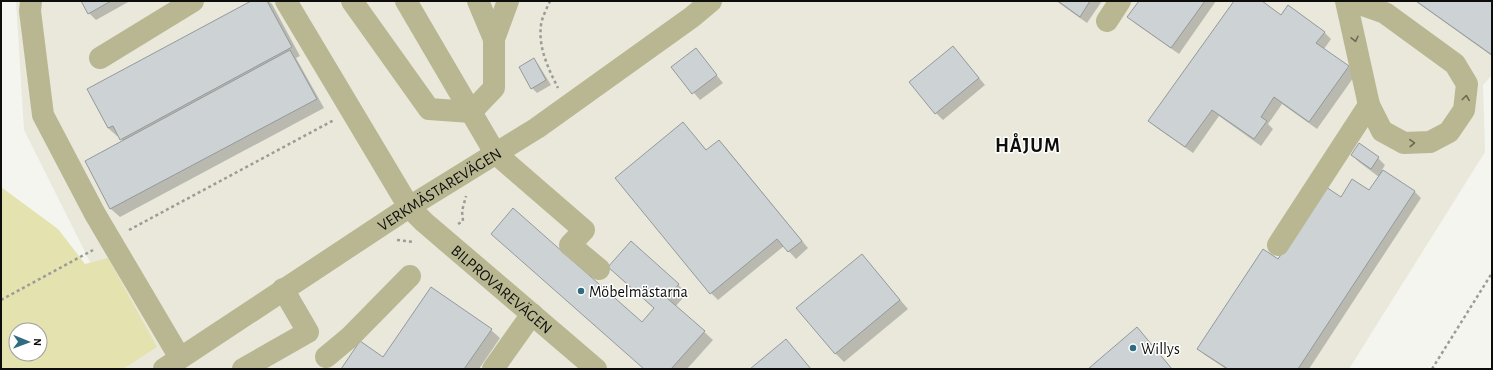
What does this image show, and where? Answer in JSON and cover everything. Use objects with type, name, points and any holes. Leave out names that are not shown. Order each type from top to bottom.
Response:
[{"type":"street","points":[[30,1],[43,115],[95,214],[111,240],[172,363]]},
{"type":"street","points":[[100,58],[193,1]]},
{"type":"street","name":"BILPROVAREVÄGEN","points":[[286,1],[409,207],[424,222],[596,369]]},
{"type":"street","points":[[352,1],[429,109],[471,112]]},
{"type":"street","points":[[406,1],[495,153],[584,230],[570,245],[599,269]]},
{"type":"street","points":[[478,1],[494,39]]},
{"type":"street","points":[[471,112],[494,88],[494,39],[508,1]]},
{"type":"street","name":"VERKMÄSTAREVÄGEN","points":[[172,363],[409,207],[537,128],[692,17],[711,1]]},
{"type":"street","points":[[1107,21],[1120,1]]},
{"type":"street","points":[[1346,1],[1369,105],[1382,131],[1404,143],[1430,142],[1449,132],[1464,110],[1467,84],[1455,64],[1385,13],[1351,1]]},
{"type":"street","points":[[1278,245],[1369,105]]},
{"type":"street","points":[[284,289],[324,363],[410,276]]},
{"type":"street","points":[[493,369],[532,314]]},
{"type":"street","points":[[243,369],[308,332]]},
{"type":"path","points":[[1,300],[352,111]]},
{"type":"path","points":[[1432,369],[1492,273]]},
{"type":"shaded area","points":[[16,1],[1492,1],[1492,75],[1483,85],[1485,152],[1349,369],[1,369],[1,321],[91,264],[24,130]]},
{"type":"shaded area","points":[[1,187],[58,229],[85,264],[108,258],[157,347],[123,369],[1,369]]},
{"type":"building","points":[[81,1],[111,1],[88,14]]},
{"type":"building","points":[[251,1],[267,1],[292,47],[120,140],[113,126],[108,128],[87,89]]},
{"type":"building","points":[[1058,1],[1090,1],[1080,17]]},
{"type":"building","points":[[1139,1],[1205,1],[1171,48],[1127,17]]},
{"type":"building","points":[[1234,1],[1262,1],[1281,15],[1288,5],[1325,32],[1316,43],[1349,66],[1309,122],[1274,97],[1261,117],[1267,121],[1254,139],[1212,110],[1185,147],[1148,121]]},
{"type":"building","points":[[1416,1],[1492,1],[1492,55]]},
{"type":"building","points":[[953,46],[979,78],[935,114],[909,82]]},
{"type":"building","points":[[696,48],[717,75],[692,94],[671,67]]},
{"type":"building","points":[[290,50],[317,99],[110,209],[85,161]]},
{"type":"building","points":[[534,58],[546,80],[531,89],[519,67]]},
{"type":"building","points":[[683,122],[706,150],[719,140],[802,241],[788,252],[777,239],[710,294],[615,178]]},
{"type":"building","points":[[1359,143],[1379,157],[1371,169],[1351,155]]},
{"type":"building","points":[[1383,170],[1415,191],[1298,369],[1228,369],[1197,349],[1263,249],[1278,259],[1326,187],[1341,197],[1352,179],[1369,190]]},
{"type":"building","name":"Möbelmästarna","points":[[513,208],[642,322],[654,308],[608,267],[631,241],[679,284],[667,298],[705,331],[671,369],[644,369],[491,234]]},
{"type":"building","points":[[862,254],[900,300],[835,354],[796,308]]},
{"type":"building","points":[[431,287],[492,329],[464,369],[341,369],[360,341],[383,357]]},
{"type":"building","name":"Willys","points":[[1137,327],[1172,369],[1088,369]]},
{"type":"building","points":[[786,339],[811,369],[750,369]]},
{"type":"place","name":"Möbelmästarna","points":[[581,291]]},
{"type":"place","name":"Willys","points":[[1133,348]]},
{"type":"district","name":"HÅJUM","points":[[1028,145]]}]
